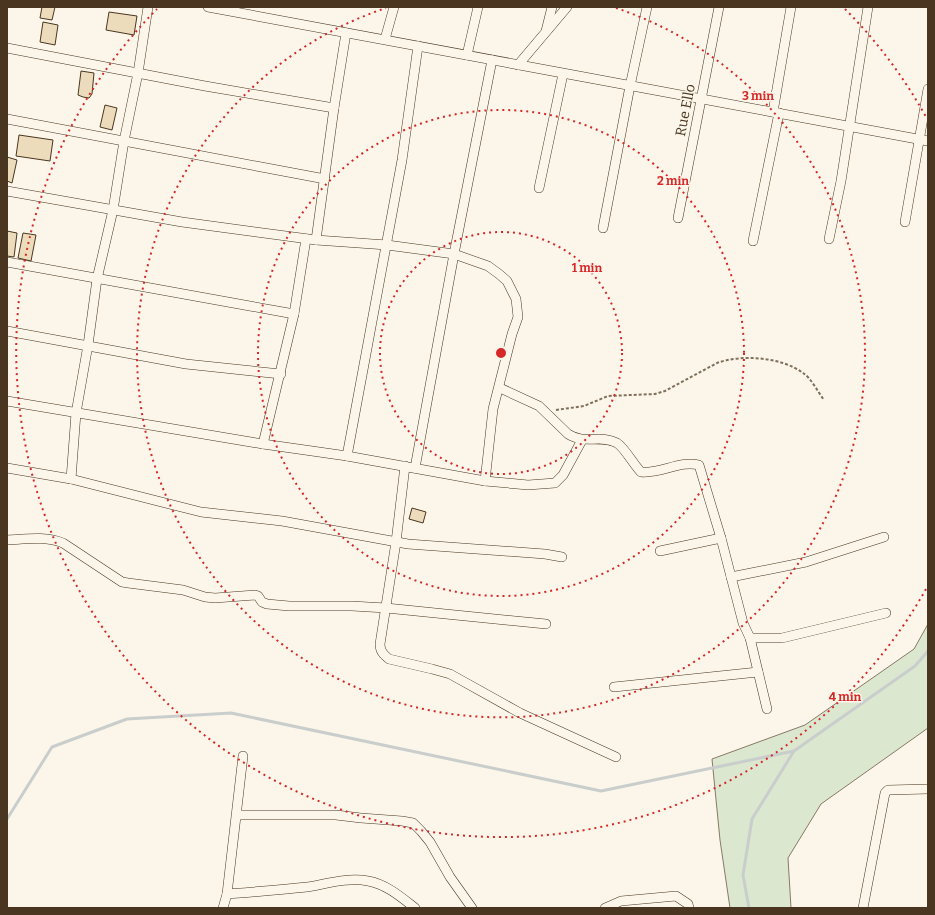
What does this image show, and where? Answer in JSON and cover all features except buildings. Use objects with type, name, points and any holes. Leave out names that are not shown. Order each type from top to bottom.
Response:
[{"type":"street","points":[[71,479],[76,413],[88,345],[97,279],[113,210],[124,141],[138,73],[148,7]]},
{"type":"street","points":[[208,7],[924,140]]},
{"type":"street","points":[[385,39],[394,7]]},
{"type":"street","points":[[467,55],[478,7]]},
{"type":"street","points":[[545,33],[552,7]]},
{"type":"street","points":[[518,65],[567,7]]},
{"type":"street","points":[[603,228],[630,86],[647,7]]},
{"type":"street","name":"Rue Ello","points":[[678,218],[719,7]]},
{"type":"street","points":[[753,240],[776,113],[791,7]]},
{"type":"street","points":[[828,239],[841,181],[848,126],[868,7]]},
{"type":"street","points":[[316,240],[346,33]]},
{"type":"street","points":[[347,456],[402,160],[418,46]]},
{"type":"street","points":[[7,48],[334,108]]},
{"type":"street","points":[[415,468],[454,254],[492,60]]},
{"type":"street","points":[[539,188],[563,74]]},
{"type":"street","points":[[905,222],[924,140],[928,89]]},
{"type":"street","points":[[7,119],[324,179]]},
{"type":"street","points":[[7,191],[182,222],[306,239],[387,245],[454,254],[488,266],[507,281],[516,299],[518,317],[512,334],[500,388],[493,409],[486,481]]},
{"type":"street","points":[[263,444],[281,374],[294,314],[306,239]]},
{"type":"street","points":[[7,262],[294,314]]},
{"type":"street","points":[[7,331],[186,364],[281,374]]},
{"type":"street","points":[[500,388],[539,406],[573,438],[582,440],[608,439],[618,444],[641,472],[652,472],[692,463],[699,465],[732,577],[743,622],[750,638],[767,709]]},
{"type":"street","points":[[7,401],[263,444],[347,456],[486,481],[528,485],[555,483],[563,475],[582,440]]},
{"type":"street","points":[[405,466],[396,542],[380,650],[389,659],[450,674],[520,713],[616,757]]},
{"type":"street","points":[[7,468],[71,479],[201,512],[282,521],[408,544],[545,554],[562,557]]},
{"type":"street","points":[[732,577],[806,562],[884,537]]},
{"type":"street","points":[[660,551],[721,538]]},
{"type":"street","points":[[7,540],[55,540],[64,544],[122,582],[183,590],[205,597],[215,598],[255,594],[262,602],[267,604],[289,606],[352,606],[386,608],[546,624]]},
{"type":"street","points":[[750,638],[782,638],[886,613]]},
{"type":"street","points":[[614,688],[758,672]]},
{"type":"street","points":[[223,908],[227,894],[243,756]]},
{"type":"street","points":[[863,908],[885,792],[888,790],[928,788]]},
{"type":"street","points":[[237,815],[336,815],[413,823],[422,831],[430,842],[450,877],[472,908]]},
{"type":"street","points":[[227,894],[306,887],[357,879],[381,885],[415,908]]},
{"type":"street","points":[[605,908],[676,896],[688,904],[689,908]]},
{"type":"path","points":[[539,406],[553,410],[584,406],[608,396],[655,394],[665,391],[717,363],[725,360],[742,358],[777,361],[805,373],[824,400]]},
{"type":"green space","points":[[928,624],[928,728],[821,804],[788,858],[791,908],[730,908],[720,840],[712,759],[805,725],[914,649]]},
{"type":"waterway","points":[[7,819],[52,747],[127,719],[231,713],[601,791],[794,751],[915,666],[928,651]]},
{"type":"waterway","points":[[749,908],[743,875],[752,819],[794,751]]}]
